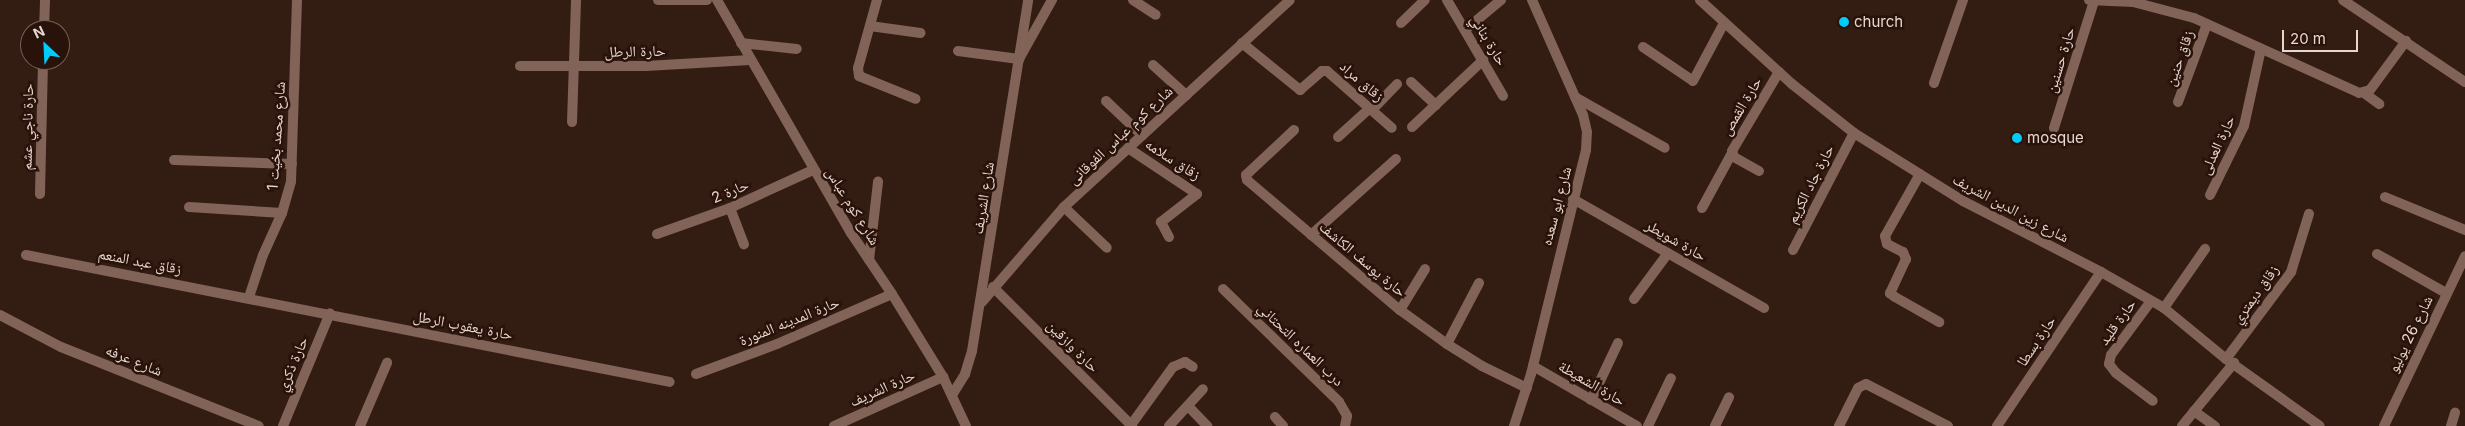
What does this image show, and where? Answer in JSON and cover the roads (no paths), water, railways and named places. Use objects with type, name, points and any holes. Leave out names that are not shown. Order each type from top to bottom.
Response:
[{"type":"street","points":[[44,0],[44,20]]},
{"type":"street","name":"شارع محمد بخيت 1","points":[[249,297],[262,255],[288,198],[292,164],[297,0]]},
{"type":"street","points":[[572,122],[576,0]]},
{"type":"street","points":[[658,0],[702,0]]},
{"type":"street","name":"شارع كوم عباس","points":[[717,0],[813,170],[943,377],[966,426]]},
{"type":"street","points":[[877,0],[858,68],[859,76],[916,99]]},
{"type":"street","name":"شارع الشريف","points":[[952,395],[969,363],[982,302],[1028,0]]},
{"type":"street","points":[[958,51],[1020,59],[1052,0]]},
{"type":"street","points":[[1133,0],[1156,15]]},
{"type":"street","name":"شارع كوم عباس الفوقانى","points":[[982,302],[1064,207],[1290,0]]},
{"type":"street","points":[[1401,23],[1425,0]]},
{"type":"street","name":"حارة بناني","points":[[1447,0],[1504,96]]},
{"type":"street","points":[[1465,30],[1501,0]]},
{"type":"street","name":"شارع ابو سعده","points":[[1514,426],[1533,366],[1584,159],[1587,132],[1575,97],[1532,0]]},
{"type":"street","name":"شارع زين الدين الشريف","points":[[1700,0],[1779,72],[1854,133],[1963,201],[2101,272],[2164,308],[2230,361],[2320,426]]},
{"type":"street","points":[[1934,83],[1963,0]]},
{"type":"street","points":[[2089,0],[2134,2],[2164,9],[2207,24],[2358,93],[2370,90],[2406,42]]},
{"type":"street","points":[[2343,0],[2465,82]]},
{"type":"street","name":"حارة حسنين","points":[[2054,128],[2094,1]]},
{"type":"street","points":[[1643,47],[1693,81],[1724,23]]},
{"type":"street","name":"زقاق حنين","points":[[2178,102],[2207,24]]},
{"type":"street","points":[[870,26],[921,34]]},
{"type":"street","points":[[740,43],[797,49]]},
{"type":"street","name":"زقاق مراد","points":[[1242,43],[1300,90],[1324,70],[1392,128]]},
{"type":"street","name":"حارة العدلى","points":[[2210,195],[2244,126],[2261,49]]},
{"type":"street","name":"حارة الرطل","points":[[520,66],[646,66],[750,60]]},
{"type":"street","points":[[1412,127],[1484,60]]},
{"type":"street","points":[[1153,65],[1186,94]]},
{"type":"street","name":"حارة ناجي عشم","points":[[40,194],[43,70]]},
{"type":"street","name":"حارة القمص","points":[[1759,171],[1732,153],[1779,72]]},
{"type":"street","points":[[1411,82],[1436,105]]},
{"type":"street","points":[[1338,137],[1397,84]]},
{"type":"street","points":[[2364,93],[2379,104]]},
{"type":"street","points":[[1575,97],[1665,148]]},
{"type":"street","points":[[1106,101],[1142,135]]},
{"type":"street","name":"حارة يوسف الكاشف","points":[[1294,130],[1246,177],[1400,310],[1447,344],[1482,366],[1527,388]]},
{"type":"street","name":"حارة جاد الكريم","points":[[1793,250],[1854,133]]},
{"type":"street","name":"زقاق سلامه","points":[[1128,148],[1197,194],[1161,222],[1169,237]]},
{"type":"street","points":[[1702,208],[1732,153]]},
{"type":"street","points":[[1312,235],[1396,159]]},
{"type":"street","points":[[174,160],[292,164]]},
{"type":"street","name":"حارة 2","points":[[657,234],[730,208],[813,170]]},
{"type":"street","points":[[1920,174],[1886,236],[1887,244],[1903,252],[1906,259],[1891,286],[1890,293],[1939,322]]},
{"type":"street","points":[[869,260],[878,182]]},
{"type":"street","points":[[2386,197],[2465,230]]},
{"type":"street","name":"حارة شويطر","points":[[1573,199],[1764,308]]},
{"type":"street","points":[[189,207],[282,213]]},
{"type":"street","points":[[1064,207],[1107,248]]},
{"type":"street","points":[[730,208],[744,244]]},
{"type":"street","name":"زقاق ديمتري","points":[[2182,426],[2230,361],[2291,272],[2310,214]]},
{"type":"street","points":[[2164,308],[2205,249]]},
{"type":"street","points":[[1634,299],[1668,253]]},
{"type":"street","points":[[2377,254],[2446,293]]},
{"type":"street","name":"زقاق عبد المنعم","points":[[26,255],[249,297]]},
{"type":"street","name":"شارع 26 يوليو","points":[[2384,426],[2465,256]]},
{"type":"street","points":[[1400,310],[1425,269]]},
{"type":"street","name":"حارة بسطا","points":[[1996,426],[2101,272]]},
{"type":"street","points":[[1447,344],[1479,284]]},
{"type":"street","name":"حارة وازقين","points":[[993,288],[1132,425]]},
{"type":"street","name":"درب العماره التحتاني","points":[[1223,290],[1339,402],[1347,416],[1345,426]]},
{"type":"street","name":"حارة المدينه المنورة","points":[[696,374],[777,344],[892,294]]},
{"type":"street","name":"حارة يعقوب الرطل","points":[[249,297],[670,382]]},
{"type":"street","name":"حارة قليد","points":[[2151,301],[2111,355],[2109,364],[2116,373],[2153,401]]},
{"type":"street","name":"حارة ذكري","points":[[283,426],[330,313]]},
{"type":"street","name":"شارع عرفه","points":[[0,315],[61,347],[259,426]]},
{"type":"street","points":[[1591,400],[1618,343]]},
{"type":"street","points":[[1132,425],[1173,367],[1185,362],[1193,367]]},
{"type":"street","points":[[360,426],[387,363]]},
{"type":"street","name":"حارة الشعيطة","points":[[1533,366],[1637,426]]},
{"type":"street","name":"حارة الشريف","points":[[834,426],[943,377]]},
{"type":"street","points":[[1648,426],[1672,378]]},
{"type":"street","points":[[1839,426],[1858,388],[1863,385],[1869,385],[1948,426]]},
{"type":"street","points":[[1169,426],[1203,389]]},
{"type":"street","points":[[1715,426],[1729,397]]},
{"type":"street","points":[[1188,406],[1208,426]]},
{"type":"street","points":[[2194,411],[2215,426]]},
{"type":"street","points":[[2451,426],[2455,413]]},
{"type":"street","points":[[1275,417],[1283,426]]},
{"type":"place","name":"church","points":[[1844,22]]},
{"type":"place","name":"mosque","points":[[2017,138]]}]
